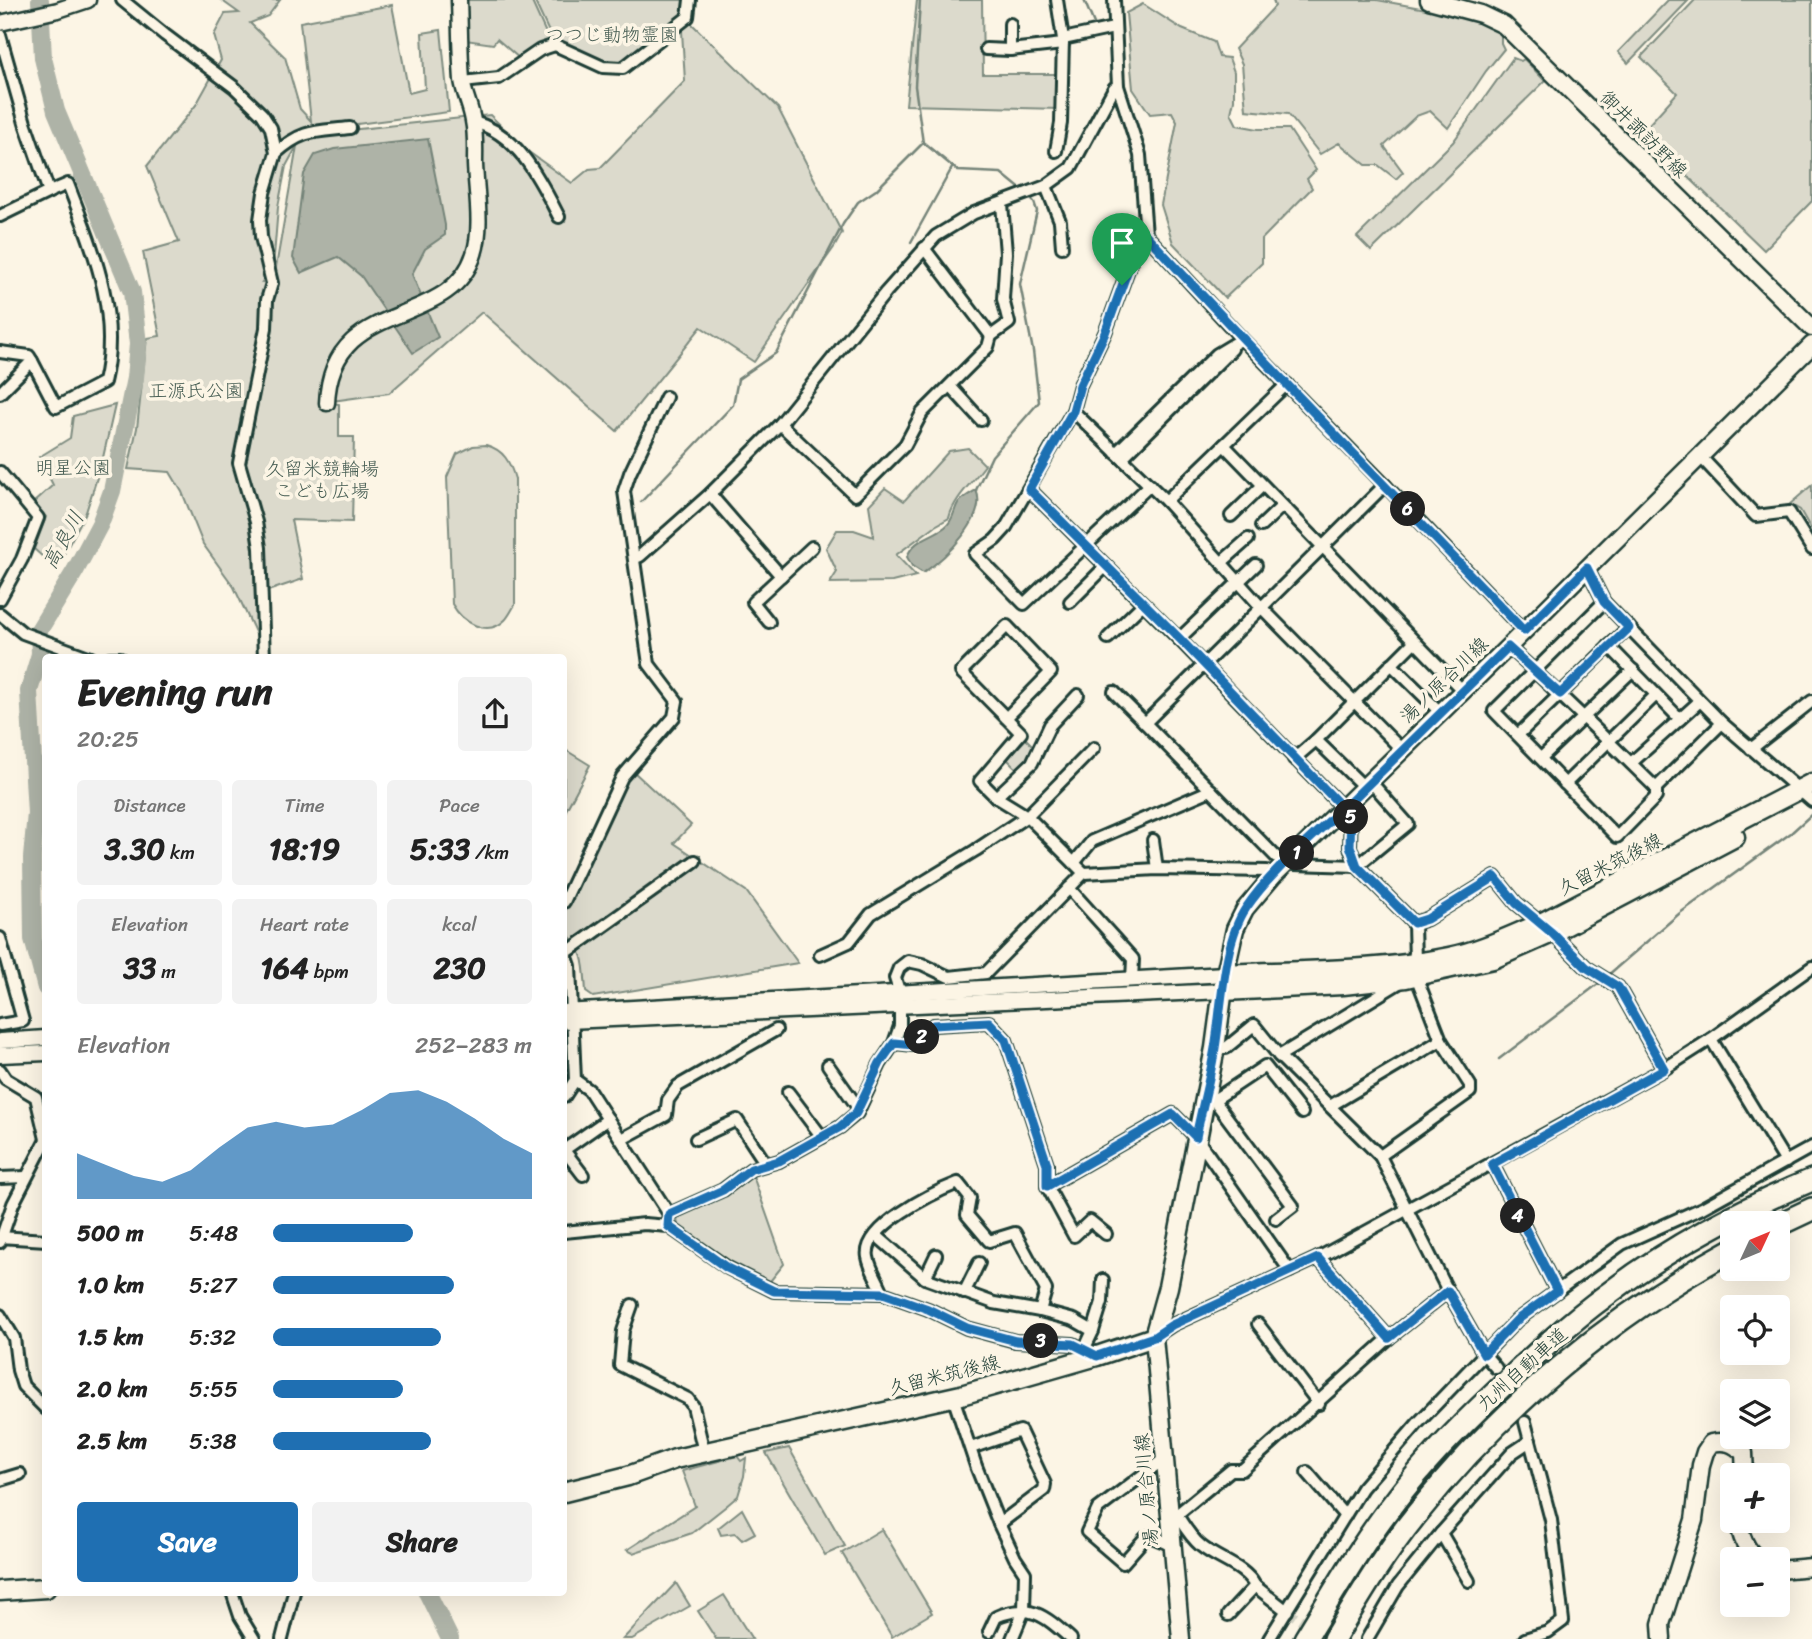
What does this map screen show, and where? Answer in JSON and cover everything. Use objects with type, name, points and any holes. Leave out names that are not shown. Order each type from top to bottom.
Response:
[{"type":"highway","name":"九州自動車道","points":[[1305,1639],[1395,1500],[1457,1429],[1539,1350],[1609,1293],[1697,1236],[1812,1180]]},
{"type":"highway","points":[[1790,1219],[1812,1209]]},
{"type":"highway","name":"九州自動車道","points":[[1334,1639],[1363,1590],[1415,1516],[1475,1444],[1554,1371],[1626,1317],[1720,1258]]},
{"type":"main road","name":"御井諏訪野線","points":[[1429,0],[1481,14],[1504,25],[1812,328]]},
{"type":"main road","name":"湯ノ原合川線","points":[[1224,983],[1236,929],[1245,909],[1282,866],[1508,647],[1812,345]]},
{"type":"main road","name":"久留米筑後線","points":[[1224,983],[1412,972],[1546,928],[1809,793]]},
{"type":"main road","points":[[1154,1337],[1168,1287],[1196,1137],[1209,1099],[1224,983]]},
{"type":"main road","name":"湯ノ原合川線","points":[[1154,1337],[1164,1459],[1173,1518],[1172,1545],[1181,1639]]},
{"type":"main road","name":"久留米筑後線","points":[[567,1491],[704,1452],[953,1397],[1091,1353],[1154,1337]]},
{"type":"main road","points":[[1662,1639],[1661,1624],[1695,1520],[1705,1452],[1711,1444],[1722,1441],[1733,1443],[1744,1453],[1744,1463]]},
{"type":"main road","points":[[1790,1569],[1812,1567]]},
{"type":"main road","points":[[0,1591],[42,1588]]},
{"type":"street","points":[[0,23],[28,18],[88,0]]},
{"type":"street","points":[[121,0],[164,36],[234,87],[262,114],[271,128],[276,153],[264,193],[260,220],[261,237],[272,283],[267,300],[266,328],[239,463],[256,522],[260,548],[264,654]]},
{"type":"street","points":[[327,403],[332,368],[338,355],[361,334],[450,289],[464,276],[475,253],[478,231],[474,122],[463,82],[459,0]]},
{"type":"street","points":[[463,82],[499,78],[540,50],[555,46],[603,67],[623,68],[688,17],[690,0]]},
{"type":"street","points":[[1056,151],[1061,123],[1063,41],[1057,0]]},
{"type":"street","points":[[1114,0],[1118,86],[1140,155],[1146,235],[1242,339],[1524,631]]},
{"type":"street","points":[[1010,24],[1010,50]]},
{"type":"street","points":[[986,49],[1010,50],[1063,41],[1114,28]]},
{"type":"street","points":[[0,35],[25,123],[49,192]]},
{"type":"street","points":[[635,558],[710,494],[780,424],[924,248],[952,225],[974,213],[1046,186],[1070,168],[1114,88],[1118,86]]},
{"type":"street","points":[[474,122],[491,126],[512,143],[538,176],[559,216]]},
{"type":"street","points":[[276,153],[292,139],[305,133],[349,128]]},
{"type":"street","points":[[0,216],[68,184],[108,307],[110,335],[109,362],[104,382],[56,407],[29,356],[0,352]]},
{"type":"street","points":[[1046,186],[1060,221],[1062,247]]},
{"type":"street","points":[[780,424],[855,495],[905,445],[922,413],[988,347],[990,336],[1009,323],[1003,299],[1006,253],[1002,204]]},
{"type":"street","points":[[1146,235],[1138,242],[1105,333],[1080,385],[1073,411],[1005,529],[975,554],[1024,604],[1150,485]]},
{"type":"street","points":[[924,248],[990,336]]},
{"type":"street","points":[[1119,455],[1242,339]]},
{"type":"street","points":[[0,393],[32,361]]},
{"type":"street","points":[[1166,501],[1287,384]]},
{"type":"street","points":[[950,386],[981,421]]},
{"type":"street","points":[[567,896],[622,777],[641,758],[674,717],[677,709],[677,701],[649,664],[624,491],[666,397]]},
{"type":"street","points":[[1073,411],[1166,501],[1261,607],[1402,750]]},
{"type":"street","points":[[1224,445],[1281,507],[1462,690]]},
{"type":"street","points":[[1699,455],[1756,516],[1789,512],[1812,549]]},
{"type":"street","points":[[0,472],[38,518],[22,559],[0,599]]},
{"type":"street","points":[[1145,723],[1385,485]]},
{"type":"street","points":[[1231,516],[1262,486]]},
{"type":"street","points":[[1029,489],[1180,639],[1294,759],[1351,810],[1350,846],[1357,866],[1414,923],[1412,972],[1441,1040],[1470,1085],[1470,1092],[1380,1156]]},
{"type":"street","points":[[710,494],[781,576]]},
{"type":"street","points":[[1261,526],[1281,507]]},
{"type":"street","points":[[1222,562],[1248,538]]},
{"type":"street","points":[[769,622],[752,602],[812,547]]},
{"type":"street","points":[[1180,639],[1256,565]]},
{"type":"street","points":[[1070,602],[1107,566]]},
{"type":"street","points":[[1587,568],[1604,602],[1700,701],[1751,749],[1809,793]]},
{"type":"street","points":[[1604,602],[1494,711],[1565,784],[1617,837],[1656,797],[1656,788],[1722,723]]},
{"type":"street","points":[[1108,638],[1143,604]]},
{"type":"street","points":[[0,614],[23,633],[81,654]]},
{"type":"street","points":[[1006,718],[1051,672],[1007,626],[961,672],[1006,718],[1021,733],[980,780],[996,796],[1027,816],[1084,873]]},
{"type":"street","points":[[1518,734],[1629,628]]},
{"type":"street","points":[[1294,759],[1413,642]]},
{"type":"street","points":[[1609,646],[1680,719]]},
{"type":"street","points":[[1508,647],[1656,788]]},
{"type":"street","points":[[1391,664],[1440,712]]},
{"type":"street","points":[[1541,758],[1633,670]]},
{"type":"street","points":[[1114,692],[1282,866]]},
{"type":"street","points":[[996,796],[1032,763],[1050,725],[1078,695]]},
{"type":"street","points":[[1565,784],[1656,695]]},
{"type":"street","points":[[1630,763],[1700,701]]},
{"type":"street","points":[[1751,749],[1812,701]]},
{"type":"street","points":[[567,1232],[668,1220],[723,1190],[751,1169],[779,1161],[840,1127],[859,1109],[880,1063],[894,1043],[900,1026],[900,1000],[895,978],[899,968],[908,961],[922,964],[949,977],[986,972],[1084,873],[1157,869],[1267,871],[1294,864],[1357,866],[1408,824],[1316,740]]},
{"type":"street","points":[[820,955],[849,942],[871,914],[1027,816],[1094,748]]},
{"type":"street","points":[[1074,863],[1092,841],[1211,790]]},
{"type":"street","points":[[1153,840],[1157,869]]},
{"type":"street","points":[[567,950],[695,861]]},
{"type":"street","points":[[1414,923],[1427,919],[1495,877],[1516,903],[1586,967],[1618,987],[1664,1069]]},
{"type":"street","points":[[1069,888],[1133,958],[1132,980]]},
{"type":"street","points":[[0,938],[23,1021],[0,1025]]},
{"type":"street","points":[[567,957],[570,966],[568,1016],[575,1080],[567,1092]]},
{"type":"street","points":[[1154,1337],[1172,1325],[1318,1258],[1664,1069],[1812,967]]},
{"type":"street","points":[[1279,1056],[1412,972]]},
{"type":"street","points":[[900,1000],[1132,980],[1224,983]]},
{"type":"street","points":[[568,1016],[1224,983]]},
{"type":"street","points":[[894,1043],[914,1045],[933,1025],[989,1022],[1006,1040],[1047,1164],[1047,1186],[1074,1236],[1090,1221],[1106,1234]]},
{"type":"street","points":[[1215,1048],[1226,1048],[1254,1025],[1279,1056],[1380,1156],[1448,1291],[1484,1354],[1496,1368]]},
{"type":"street","points":[[622,1139],[666,1115],[668,1100],[678,1086],[776,1030]]},
{"type":"street","points":[[0,1041],[42,1038]]},
{"type":"street","points":[[1711,1039],[1786,1162]]},
{"type":"street","points":[[1330,1106],[1441,1040]]},
{"type":"street","points":[[0,1055],[42,1053]]},
{"type":"street","points":[[828,1065],[859,1109]]},
{"type":"street","points":[[1276,1219],[1293,1206],[1209,1099],[1265,1066],[1302,1113]]},
{"type":"street","points":[[0,1070],[6,1079],[36,1097],[42,1123]]},
{"type":"street","points":[[575,1080],[589,1090],[622,1139],[668,1220],[727,1268],[774,1291],[883,1293],[928,1309],[967,1328],[1016,1341],[1073,1344],[1091,1353],[1093,1331],[1102,1302],[1102,1280]]},
{"type":"street","points":[[788,1092],[822,1137]]},
{"type":"street","points":[[1047,1186],[1173,1114],[1196,1137],[1290,1271]]},
{"type":"street","points":[[567,1148],[608,1119]]},
{"type":"street","points":[[696,1139],[737,1120],[766,1164]]},
{"type":"street","points":[[42,1147],[13,1204],[0,1239],[42,1240]]},
{"type":"street","points":[[1269,1639],[1362,1488],[1418,1423],[1517,1320],[1622,1244],[1702,1208],[1812,1147]]},
{"type":"street","points":[[567,1154],[583,1175]]},
{"type":"street","points":[[1492,1164],[1557,1291]]},
{"type":"street","points":[[0,1178],[26,1177]]},
{"type":"street","points":[[883,1293],[867,1256],[884,1225],[930,1195],[958,1183],[970,1198],[968,1215],[989,1241],[1015,1233],[1046,1290],[1040,1311]]},
{"type":"street","points":[[877,1236],[925,1278],[994,1303],[1074,1320],[1093,1331]]},
{"type":"street","points":[[925,1278],[936,1255]]},
{"type":"street","points":[[1318,1258],[1389,1338]]},
{"type":"street","points":[[964,1293],[979,1263]]},
{"type":"street","points":[[1287,1611],[1255,1586],[1251,1577],[1203,1548],[1173,1518],[1231,1470],[1242,1470],[1319,1404],[1389,1338],[1448,1291]]},
{"type":"street","points":[[632,1305],[623,1331],[620,1366],[688,1399],[693,1406],[704,1452]]},
{"type":"street","points":[[0,1315],[14,1338],[23,1386],[42,1405]]},
{"type":"street","points":[[1258,1324],[1319,1404]]},
{"type":"street","points":[[953,1397],[999,1524],[1015,1558],[1026,1573],[1024,1610],[1012,1639]]},
{"type":"street","points":[[1525,1422],[1551,1520],[1563,1621],[1548,1632],[1525,1639]]},
{"type":"street","points":[[971,1448],[1020,1431],[1045,1484],[1044,1490],[999,1524]]},
{"type":"street","points":[[1367,1639],[1398,1586],[1441,1533],[1512,1453],[1530,1441]]},
{"type":"street","points":[[1164,1459],[1098,1510],[1087,1532],[1123,1563],[1145,1538],[1150,1536],[1172,1545]]},
{"type":"street","points":[[1307,1472],[1345,1516]]},
{"type":"street","points":[[0,1480],[20,1474]]},
{"type":"street","points":[[1441,1533],[1469,1581]]},
{"type":"street","points":[[1228,1615],[1255,1586]]},
{"type":"street","points":[[233,1596],[240,1616],[254,1639]]},
{"type":"street","points":[[282,1639],[293,1596]]},
{"type":"street","points":[[989,1632],[996,1617],[1024,1610],[1046,1617],[1071,1639]]},
{"type":"green space","points":[[221,0],[280,0],[268,16],[250,23],[285,57],[300,109],[311,121],[300,22],[392,5],[409,93],[425,89],[422,33],[441,30],[449,112],[304,131],[302,135],[490,115],[526,150],[572,183],[589,169],[600,168],[685,81],[682,31],[689,21],[778,108],[842,233],[754,362],[701,327],[617,431],[482,312],[389,393],[325,402],[339,404],[339,437],[354,437],[352,522],[291,520],[303,579],[262,593],[262,647],[234,587],[203,544],[182,492],[170,472],[128,469],[137,428],[147,338],[160,336],[143,252],[179,242],[147,166],[196,105],[221,60],[214,35],[225,14],[239,13]],"holes":[[[297,146],[267,319],[272,283],[262,282],[273,269],[278,207],[286,166]]]},
{"type":"green space","points":[[463,0],[531,0],[550,42],[520,59],[497,39],[493,44],[465,40]]},
{"type":"green space","name":"つつじ動物霊園","points":[[534,0],[690,0],[688,17],[623,68],[555,45]]},
{"type":"green space","points":[[917,0],[982,0],[983,74],[1060,74],[1060,109],[906,105]]},
{"type":"green space","points":[[1273,0],[1377,0],[1470,17],[1501,33],[1504,49],[1448,128],[1430,111],[1416,116],[1384,146],[1403,172],[1396,179],[1378,165],[1366,165],[1339,143],[1320,154],[1288,114],[1246,110],[1242,64],[1235,49],[1275,6]]},
{"type":"green space","points":[[1668,0],[1689,0],[1628,63],[1618,52]]},
{"type":"green space","points":[[1695,0],[1812,0],[1812,201],[1764,250],[1642,132],[1677,93],[1641,57]]},
{"type":"green space","points":[[1143,4],[1182,29],[1214,42],[1219,57],[1229,58],[1234,72],[1231,113],[1237,125],[1258,129],[1289,129],[1316,170],[1307,179],[1312,188],[1262,239],[1262,263],[1225,298],[1173,243],[1161,205],[1177,122],[1172,112],[1150,114],[1133,89],[1126,13]]},
{"type":"green space","points":[[1513,58],[1521,61],[1524,59],[1545,81],[1371,251],[1357,237],[1453,142]]},
{"type":"green space","name":"明星公園","points":[[115,405],[102,462],[86,512],[56,569],[34,549],[46,517],[33,503],[53,485],[39,457],[70,438],[73,416]]},
{"type":"green space","points":[[486,445],[505,458],[515,479],[515,605],[505,620],[491,628],[468,622],[452,604],[447,477],[457,454],[473,446]]},
{"type":"green space","points":[[968,448],[985,465],[959,497],[949,518],[896,555],[916,576],[892,582],[830,583],[837,572],[826,548],[837,530],[854,530],[874,537],[869,505],[885,488],[904,501],[949,451]]},
{"type":"green space","points":[[1812,485],[1812,531],[1800,510],[1790,504]]},
{"type":"green space","points":[[1026,739],[1035,748],[1030,760],[1019,771],[1007,759]]},
{"type":"green space","points":[[567,751],[590,765],[567,808]]},
{"type":"green space","points":[[633,771],[691,825],[674,843],[746,891],[798,963],[593,997],[586,992],[580,951],[567,934],[567,906],[619,781]]},
{"type":"green space","points":[[752,1173],[784,1264],[767,1285],[730,1266],[678,1228],[677,1218],[723,1195]]},
{"type":"green space","points":[[789,1448],[845,1546],[825,1555],[766,1453]]},
{"type":"green space","points":[[737,1456],[741,1461],[746,1458],[738,1496],[692,1533],[633,1553],[627,1550],[695,1506],[682,1471]]},
{"type":"green space","points":[[742,1509],[755,1533],[742,1540],[735,1533],[721,1535],[718,1528]]},
{"type":"green space","points":[[882,1529],[932,1613],[892,1637],[842,1553]]},
{"type":"green space","points":[[676,1583],[690,1606],[632,1639],[623,1639]]},
{"type":"green space","points":[[724,1595],[752,1639],[716,1639],[698,1611]]},
{"type":"shaded area","points":[[428,139],[445,235],[425,249],[412,274],[438,337],[413,353],[361,276],[338,257],[301,273],[293,258],[304,174],[315,155],[334,149]]},
{"type":"shaded area","points":[[976,490],[976,512],[952,548],[923,573],[912,566],[907,557],[914,546],[945,527],[958,503]]},
{"type":"waterway","name":"高良川","points":[[40,0],[43,58],[56,111],[132,292],[138,344],[135,378],[112,491],[100,524],[39,630],[40,654],[29,691],[36,813],[32,858],[33,939],[42,973]]},
{"type":"waterway","points":[[641,502],[733,405],[738,379],[776,353],[843,224],[858,202],[876,190],[923,143],[915,86],[920,0]]},
{"type":"waterway","points":[[1084,0],[1095,26]]},
{"type":"waterway","points":[[924,143],[958,171],[1001,173],[1023,191]]},
{"type":"waterway","points":[[911,242],[952,168]]},
{"type":"waterway","points":[[976,490],[992,456],[1039,402],[1033,351],[1020,284],[1037,211],[1028,196]]},
{"type":"waterway","points":[[1607,976],[1680,913],[1791,833],[1812,814]]},
{"type":"waterway","points":[[1499,1059],[1602,981]]},
{"type":"waterway","name":"高良川","points":[[429,1596],[450,1639]]},
{"type":"tunnel","points":[[1287,1611],[1331,1639]]},
{"type":"route","points":[[1146,235],[1242,339],[1524,631],[1587,568],[1604,602],[1629,628],[1560,694],[1508,647],[1347,805],[1351,810],[1350,846],[1357,866],[1414,923],[1427,919],[1495,877],[1516,903],[1552,933],[1586,967],[1618,987],[1664,1069],[1492,1164],[1557,1291],[1517,1320],[1484,1354],[1448,1291],[1389,1338],[1318,1258],[1172,1325],[1154,1337],[1097,1356],[1073,1344],[1016,1341],[967,1328],[928,1309],[883,1293],[774,1291],[727,1268],[668,1226],[669,1214],[700,1202],[723,1190],[751,1169],[779,1161],[840,1127],[859,1109],[880,1063],[894,1043],[914,1045],[933,1025],[989,1022],[1006,1040],[1047,1164],[1047,1186],[1173,1114],[1196,1137],[1215,1048],[1225,974],[1236,929],[1245,909],[1273,876],[1343,808],[1180,639],[1029,489],[1073,411],[1080,385],[1105,333],[1122,285],[1138,242],[1146,235]]},
{"type":"park label","name":"正源氏公園","points":[[196,390]]},
{"type":"park label","name":"久留米競輪場 こども広場","points":[[322,479]]}]
